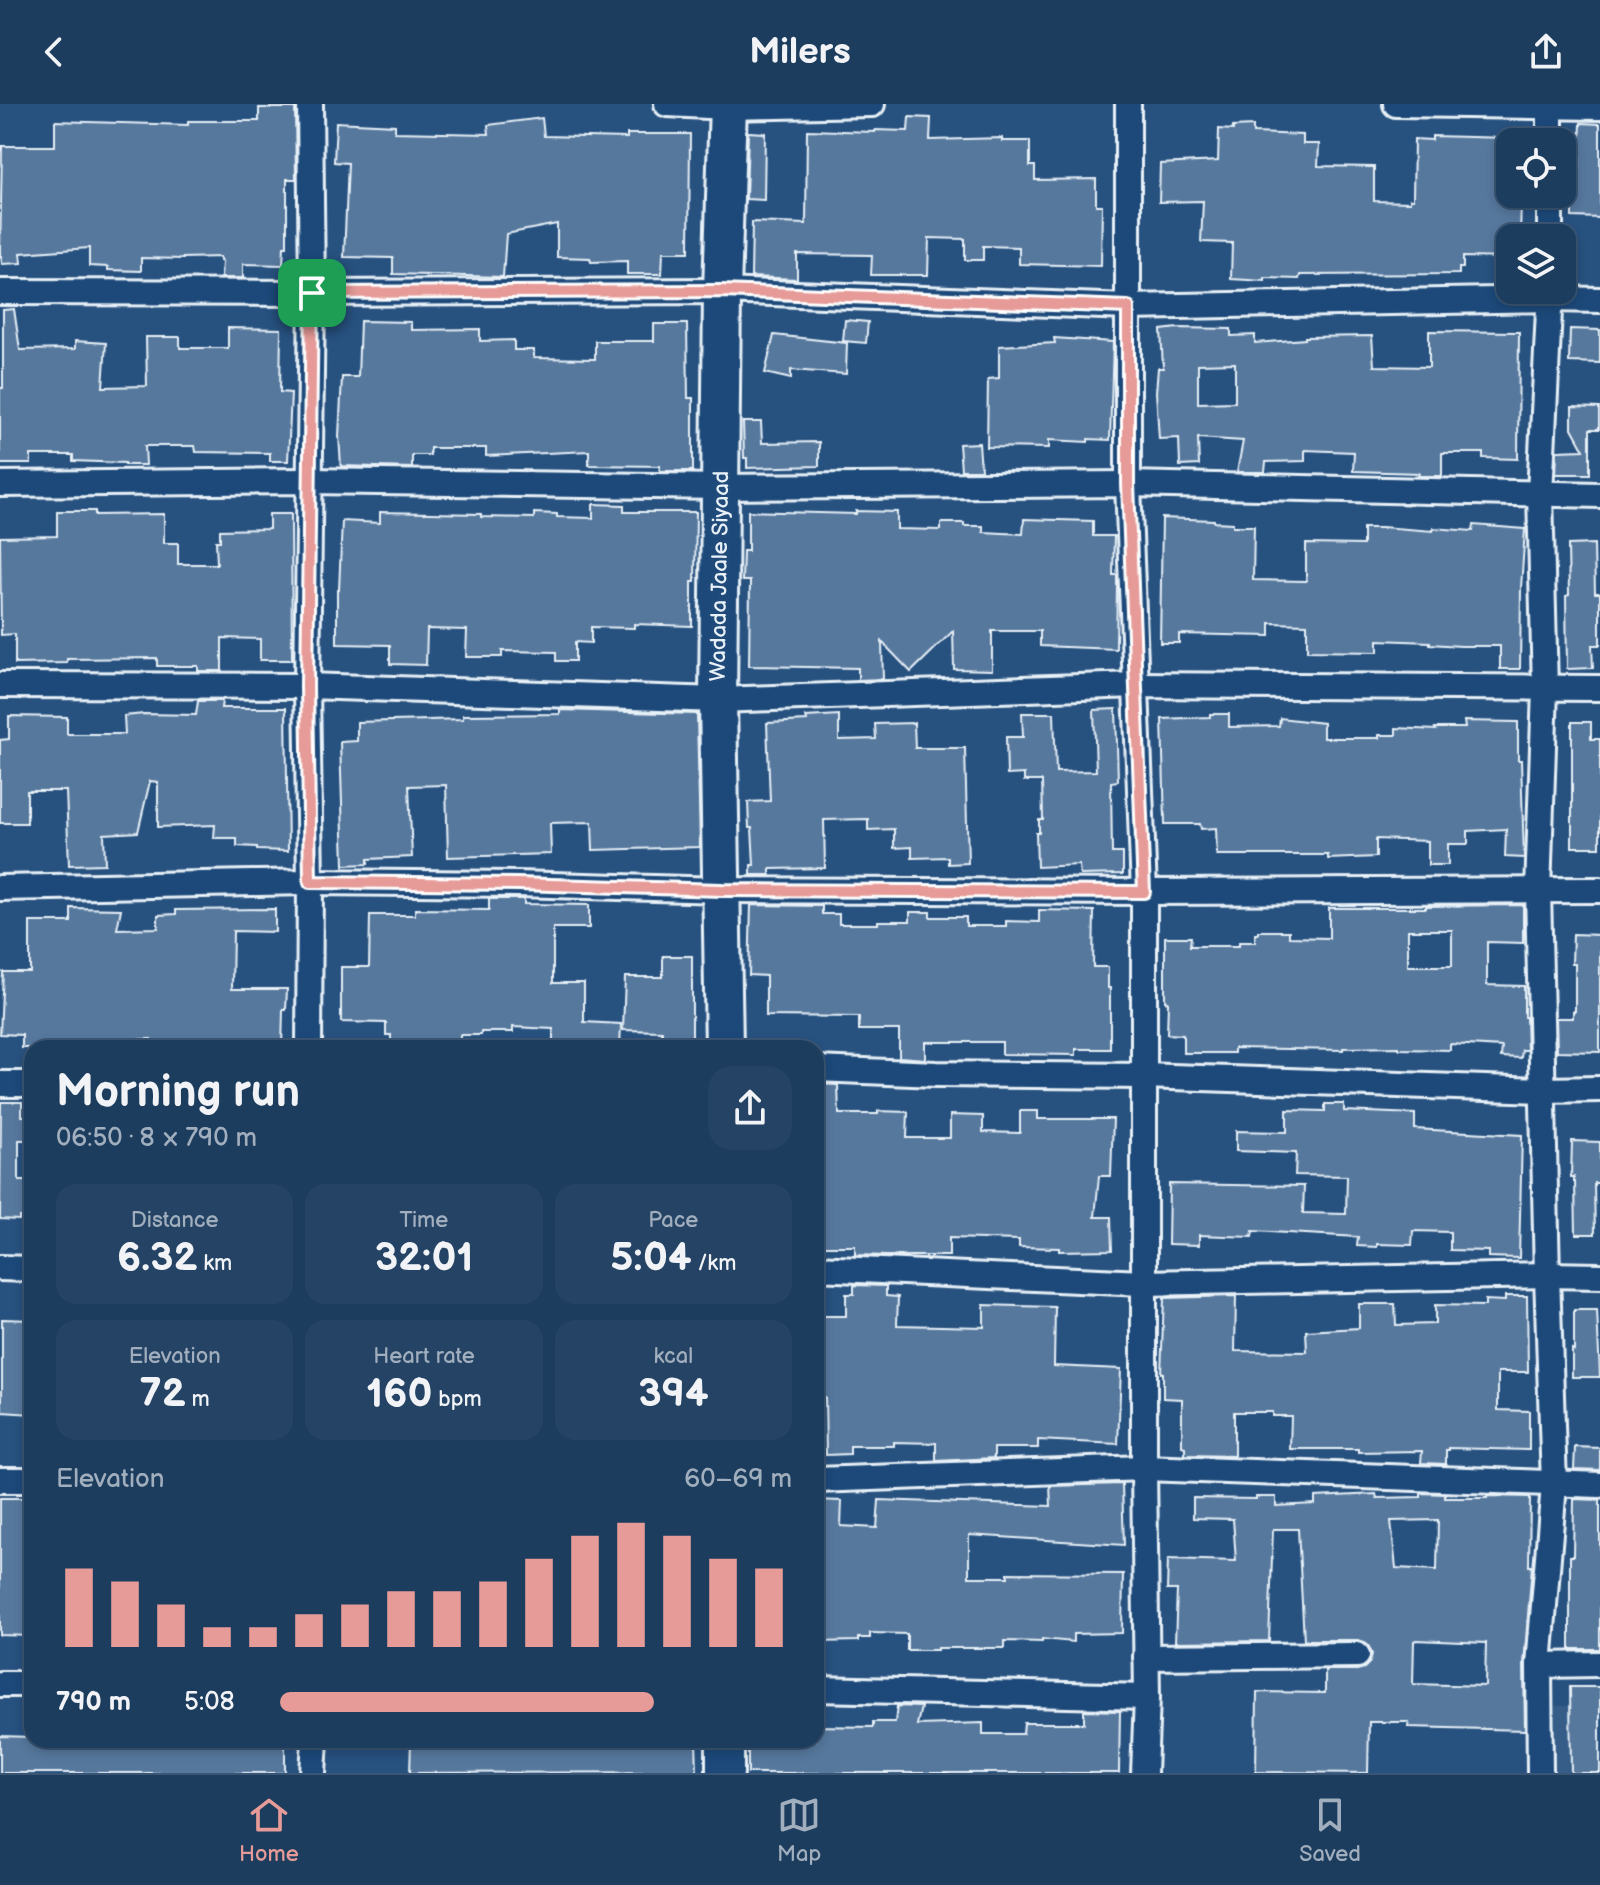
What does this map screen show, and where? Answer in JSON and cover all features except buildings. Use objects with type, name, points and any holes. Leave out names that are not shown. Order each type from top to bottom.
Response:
[{"type":"main road","name":"Wadada Jaale Siyaad","points":[[724,1040],[718,700],[722,291],[728,106]]},
{"type":"main road","points":[[725,1748],[725,1773]]},
{"type":"street","points":[[309,1040],[307,686],[312,293],[310,104]]},
{"type":"street","points":[[667,104],[872,104]]},
{"type":"street","points":[[1128,104],[1128,484],[1144,892],[1143,1283],[1147,1697],[1144,1773]]},
{"type":"street","points":[[1396,104],[1600,107]]},
{"type":"street","points":[[1550,106],[1550,128]]},
{"type":"street","points":[[0,292],[722,291],[1128,307],[1496,297]]},
{"type":"street","points":[[1576,298],[1600,300]]},
{"type":"street","points":[[1540,1773],[1539,1665],[1554,1485],[1538,891],[1545,689],[1540,494],[1550,304]]},
{"type":"street","points":[[0,484],[309,481],[721,487],[1128,484],[1600,495]]},
{"type":"street","points":[[0,685],[307,686],[718,700],[1136,685],[1600,688]]},
{"type":"street","points":[[0,888],[310,882],[722,890],[1600,890]]},
{"type":"street","points":[[824,1069],[1143,1076],[1543,1090],[1600,1089]]},
{"type":"street","points":[[0,1084],[24,1084]]},
{"type":"street","points":[[0,1268],[24,1269]]},
{"type":"street","points":[[824,1268],[1143,1283],[1600,1276]]},
{"type":"street","points":[[824,1480],[1144,1468],[1600,1485]]},
{"type":"street","points":[[0,1480],[24,1480]]},
{"type":"street","points":[[1146,1657],[1357,1655]]},
{"type":"street","points":[[1539,1665],[1600,1664]]},
{"type":"street","points":[[0,1684],[24,1684]]},
{"type":"street","points":[[824,1689],[1147,1697]]},
{"type":"street","points":[[313,1773],[315,1748]]},
{"type":"shaded area","points":[[1555,1706],[1600,1706],[1600,1773],[1554,1773]]},
{"type":"route","points":[[722,291],[1128,307],[1128,484],[1144,892],[722,890],[310,882],[307,686],[312,293],[722,291]]}]
